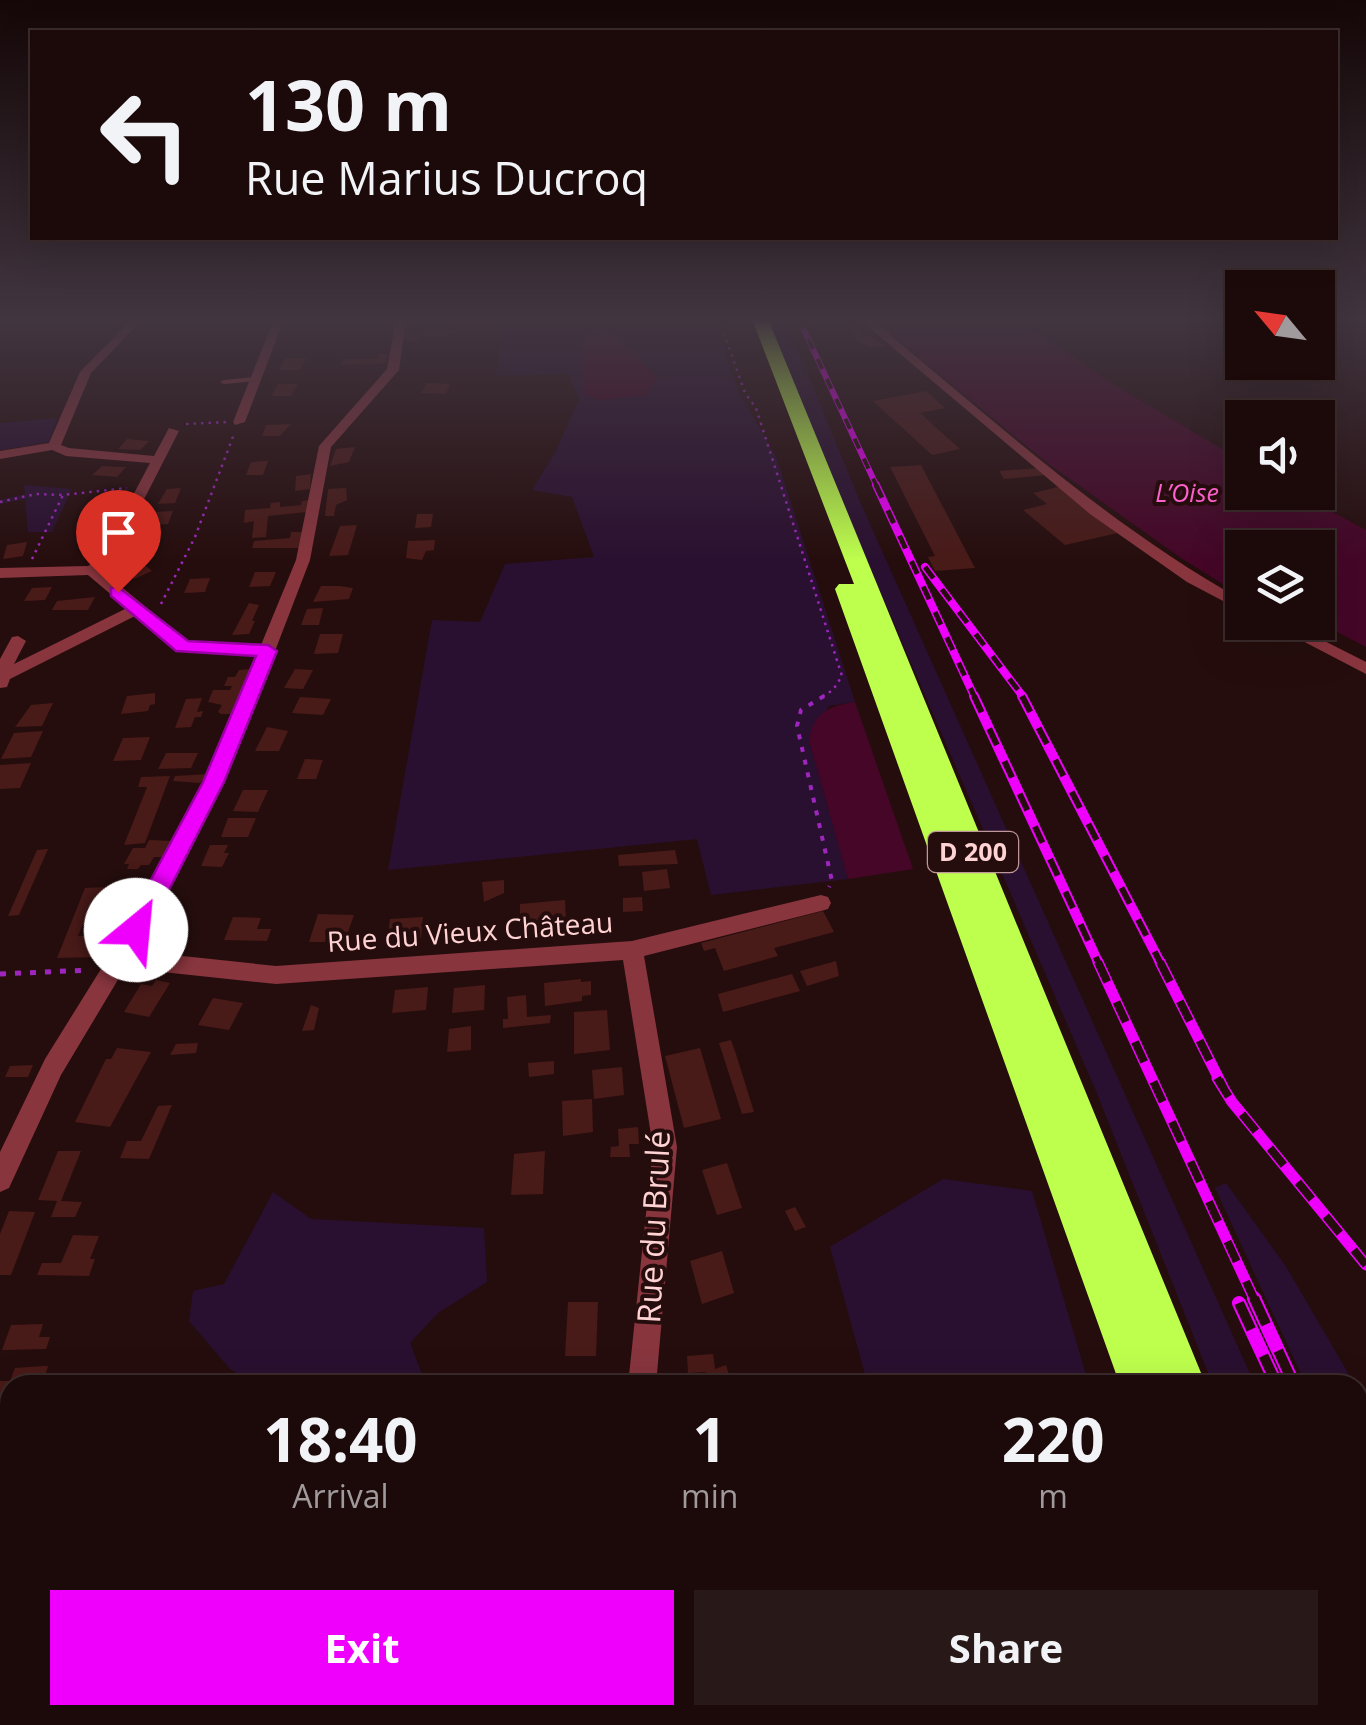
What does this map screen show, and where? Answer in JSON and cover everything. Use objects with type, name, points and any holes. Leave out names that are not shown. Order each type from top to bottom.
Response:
[{"type":"highway","name":"D 200","points":[[775,400],[1138,1375]]},
{"type":"highway","name":"D 200","points":[[792,400],[1180,1375]]},
{"type":"street","points":[[54,446],[74,400]]},
{"type":"street","points":[[238,422],[246,400]]},
{"type":"street","points":[[0,1179],[54,1067],[117,964],[208,794],[303,560],[319,460],[336,431],[369,400]]},
{"type":"street","points":[[961,400],[1038,464],[1184,572],[1225,596]]},
{"type":"street","points":[[0,573],[92,570],[107,558],[172,431]]},
{"type":"street","points":[[0,455],[54,446],[66,452],[158,460]]},
{"type":"street","points":[[92,570],[188,648],[268,651]]},
{"type":"street","points":[[2,680],[137,609]]},
{"type":"street","points":[[1309,640],[1366,669]]},
{"type":"street","points":[[2,680],[4,667],[18,641]]},
{"type":"street","name":"Rue du Vieux Château","points":[[117,964],[276,975],[632,950],[820,903]]},
{"type":"street","name":"Rue du Brulé","points":[[632,950],[664,1147],[643,1375]]},
{"type":"path","points":[[749,400],[756,408],[842,676],[834,690],[801,710],[797,726],[832,881],[820,903]]},
{"type":"path","points":[[152,621],[195,537],[238,422],[190,422],[172,431]]},
{"type":"path","points":[[0,502],[36,494],[144,487]]},
{"type":"path","points":[[26,572],[63,494]]},
{"type":"path","points":[[0,974],[117,964]]},
{"type":"shaded area","points":[[579,400],[743,400],[777,459],[855,702],[829,706],[809,740],[848,879],[711,895],[697,839],[388,870],[432,620],[480,622],[505,564],[594,557],[572,497],[532,490],[556,451]]},
{"type":"shaded area","points":[[800,400],[818,400],[861,504],[1251,1375],[1209,1375],[1096,1091]]},
{"type":"shaded area","points":[[57,418],[49,442],[0,450],[0,423]]},
{"type":"shaded area","points":[[24,485],[72,489],[52,532],[28,532],[25,499],[0,504],[0,500],[25,494]]},
{"type":"shaded area","points":[[943,1179],[1032,1191],[1086,1375],[865,1375],[830,1247]]},
{"type":"shaded area","points":[[1226,1183],[1285,1265],[1349,1375],[1301,1375],[1215,1188]]},
{"type":"shaded area","points":[[273,1192],[311,1219],[484,1228],[487,1282],[438,1313],[410,1343],[422,1375],[240,1375],[230,1369],[189,1321],[193,1291],[224,1284]]},
{"type":"water","name":"L’Oise","points":[[970,400],[1139,400],[1225,451],[1225,510],[1329,510],[1366,530],[1366,647],[1335,631],[1335,530],[1225,530],[1225,585],[1049,464]]},
{"type":"water","points":[[855,702],[913,869],[848,879],[809,740],[824,712]]},
{"type":"building","points":[[936,400],[945,408],[920,413],[960,449],[932,455],[873,401]]},
{"type":"building","points":[[291,424],[280,436],[262,436],[266,425]]},
{"type":"building","points":[[127,439],[149,441],[140,450],[118,449]]},
{"type":"building","points":[[355,447],[349,462],[330,466],[336,449]]},
{"type":"building","points":[[268,461],[263,475],[246,475],[251,462]]},
{"type":"building","points":[[921,465],[975,568],[935,571],[928,557],[935,556],[890,467]]},
{"type":"building","points":[[102,466],[126,467],[117,477],[92,475]]},
{"type":"building","points":[[1039,468],[1048,475],[1004,479],[999,471]]},
{"type":"building","points":[[311,474],[310,489],[295,491],[296,476]]},
{"type":"building","points":[[1062,486],[1122,532],[1065,545],[1023,510],[1047,504],[1033,493]]},
{"type":"building","points":[[181,488],[175,503],[158,504],[167,489]]},
{"type":"building","points":[[346,488],[347,500],[336,505],[334,516],[325,516],[328,489]]},
{"type":"building","points":[[308,500],[307,512],[268,516],[266,537],[252,538],[254,521],[244,523],[245,510],[270,508],[271,503],[280,502],[280,507],[301,505]]},
{"type":"building","points":[[173,511],[168,524],[147,526],[153,512]]},
{"type":"building","points":[[417,514],[433,514],[431,527],[415,528]]},
{"type":"building","points":[[104,515],[95,533],[81,534],[84,528],[79,528],[85,516]]},
{"type":"building","points":[[357,525],[348,555],[329,556],[340,526]]},
{"type":"building","points":[[291,532],[305,532],[300,548],[252,548],[254,541],[290,538]]},
{"type":"building","points":[[160,535],[154,548],[135,549],[141,536]]},
{"type":"building","points":[[435,540],[434,550],[426,551],[422,560],[406,558],[408,541]]},
{"type":"building","points":[[27,542],[23,556],[3,559],[7,545]]},
{"type":"building","points":[[142,563],[152,571],[134,579],[124,572]]},
{"type":"building","points":[[255,572],[276,572],[270,586],[249,587]]},
{"type":"building","points":[[210,578],[205,592],[184,593],[190,579]]},
{"type":"building","points":[[321,586],[353,588],[349,599],[313,602]]},
{"type":"building","points":[[52,587],[45,600],[24,601],[32,588]]},
{"type":"building","points":[[95,597],[88,610],[52,610],[57,601]]},
{"type":"building","points":[[249,603],[259,605],[249,634],[232,635]]},
{"type":"building","points":[[323,608],[319,625],[301,625],[307,609]]},
{"type":"building","points":[[320,634],[343,634],[338,653],[314,654]]},
{"type":"building","points":[[252,669],[234,714],[221,714],[218,712],[222,705],[208,702],[213,690],[230,690],[232,686],[224,686],[228,677],[235,677],[239,670]]},
{"type":"building","points":[[295,669],[313,670],[303,689],[284,688]]},
{"type":"building","points":[[155,693],[155,704],[148,711],[121,714],[127,696]]},
{"type":"building","points":[[300,697],[331,699],[323,715],[292,713]]},
{"type":"building","points":[[202,698],[197,712],[203,711],[201,717],[195,717],[191,727],[175,728],[186,699]]},
{"type":"building","points":[[53,703],[42,726],[15,727],[31,705]]},
{"type":"building","points":[[267,727],[288,731],[279,751],[255,751]]},
{"type":"building","points":[[43,731],[31,757],[1,759],[14,733]]},
{"type":"building","points":[[150,737],[141,760],[113,761],[123,738]]},
{"type":"building","points":[[166,753],[198,753],[191,768],[158,769]]},
{"type":"building","points":[[305,759],[323,760],[316,779],[297,779]]},
{"type":"building","points":[[31,763],[20,788],[0,789],[0,765]]},
{"type":"building","points":[[209,774],[200,783],[173,781],[175,776]]},
{"type":"building","points":[[170,776],[145,843],[124,845],[147,787],[138,787],[141,777]]},
{"type":"building","points":[[243,790],[268,790],[258,812],[233,811]]},
{"type":"building","points":[[228,818],[256,818],[248,837],[221,837]]},
{"type":"building","points":[[149,840],[173,841],[164,857],[154,857],[149,865],[138,869],[127,869],[129,864],[124,864],[133,848],[145,848]]},
{"type":"building","points":[[210,845],[228,845],[224,853],[229,853],[222,867],[201,866]]},
{"type":"building","points":[[48,849],[19,915],[8,916],[37,850]]},
{"type":"building","points":[[675,850],[678,864],[619,866],[618,855]]},
{"type":"building","points":[[667,869],[670,888],[644,891],[642,872]]},
{"type":"building","points":[[504,880],[504,893],[484,902],[482,882]]},
{"type":"building","points":[[126,886],[122,897],[102,898],[92,923],[83,924],[78,936],[107,935],[98,957],[57,958],[85,888]]},
{"type":"building","points":[[642,897],[643,911],[623,912],[623,898]]},
{"type":"building","points":[[565,900],[566,923],[520,928],[520,904]]},
{"type":"building","points":[[823,911],[834,932],[774,948],[778,956],[724,971],[715,948],[704,951],[701,943]]},
{"type":"building","points":[[318,914],[354,915],[347,935],[327,935],[325,942],[309,942]]},
{"type":"building","points":[[233,917],[261,918],[257,929],[271,929],[267,941],[224,940]]},
{"type":"building","points":[[423,917],[421,938],[387,940],[390,919]]},
{"type":"building","points":[[836,961],[839,976],[807,986],[800,971]]},
{"type":"building","points":[[792,974],[800,991],[723,1012],[718,994]]},
{"type":"building","points":[[156,980],[170,983],[149,1017],[124,1012],[141,984],[152,986]]},
{"type":"building","points":[[591,981],[591,995],[582,996],[582,1001],[545,1006],[544,983]]},
{"type":"building","points":[[485,985],[484,1010],[452,1013],[454,988]]},
{"type":"building","points":[[428,987],[426,1010],[392,1013],[395,990]]},
{"type":"building","points":[[526,995],[527,1017],[551,1015],[550,1023],[503,1028],[503,1019],[508,1019],[507,997]]},
{"type":"building","points":[[213,998],[243,1003],[229,1030],[198,1025]]},
{"type":"building","points":[[311,1005],[319,1008],[314,1030],[302,1031]]},
{"type":"building","points":[[607,1010],[610,1050],[574,1054],[574,1012]]},
{"type":"building","points":[[471,1026],[471,1050],[447,1052],[449,1029]]},
{"type":"building","points":[[731,1040],[754,1112],[742,1114],[719,1043]]},
{"type":"building","points":[[198,1043],[196,1053],[170,1055],[176,1044]]},
{"type":"building","points":[[117,1048],[151,1052],[110,1127],[75,1122],[106,1059],[111,1059]]},
{"type":"building","points":[[700,1048],[721,1119],[684,1128],[665,1056]]},
{"type":"building","points":[[554,1061],[554,1074],[529,1077],[528,1063]]},
{"type":"building","points":[[33,1065],[28,1077],[5,1077],[10,1066]]},
{"type":"building","points":[[622,1067],[624,1095],[594,1099],[592,1070]]},
{"type":"building","points":[[592,1099],[593,1132],[563,1136],[562,1101]]},
{"type":"building","points":[[172,1105],[149,1159],[120,1158],[127,1141],[141,1141],[158,1106]]},
{"type":"building","points":[[638,1127],[639,1144],[629,1144],[630,1157],[610,1157],[611,1147],[619,1146],[618,1129]]},
{"type":"building","points":[[58,1151],[81,1151],[61,1201],[82,1202],[75,1217],[51,1217],[57,1201],[38,1200]]},
{"type":"building","points":[[545,1151],[543,1194],[511,1195],[514,1154]]},
{"type":"building","points":[[727,1163],[742,1208],[717,1215],[702,1170]]},
{"type":"building","points":[[795,1207],[806,1227],[795,1231],[785,1211]]},
{"type":"building","points":[[9,1211],[35,1212],[11,1275],[0,1275],[0,1234]]},
{"type":"building","points":[[73,1235],[99,1236],[90,1259],[95,1259],[89,1276],[37,1275],[42,1263],[61,1263]]},
{"type":"building","points":[[722,1251],[734,1293],[702,1304],[690,1261]]},
{"type":"building","points":[[568,1302],[598,1302],[596,1356],[565,1356]]},
{"type":"building","points":[[43,1324],[39,1337],[50,1337],[46,1349],[2,1350],[11,1325]]},
{"type":"building","points":[[713,1354],[715,1369],[726,1365],[729,1375],[688,1373],[687,1356]]},
{"type":"building","points":[[48,1366],[45,1375],[12,1375],[15,1368]]},
{"type":"railway","points":[[836,400],[877,487]]},
{"type":"railway","points":[[876,485],[975,698]]},
{"type":"railway","points":[[925,567],[1024,698]]},
{"type":"railway","points":[[974,696],[1099,964]]},
{"type":"railway","points":[[1022,696],[1161,964]]},
{"type":"railway","points":[[1098,962],[1255,1301]]},
{"type":"railway","points":[[1160,962],[1224,1089]]},
{"type":"railway","points":[[1217,1078],[1232,1102],[1366,1265]]},
{"type":"railway","points":[[1254,1298],[1289,1375]]},
{"type":"railway","points":[[1239,1303],[1272,1375]]},
{"type":"route","points":[[118,592],[183,646],[268,651],[214,782],[136,930]]}]
